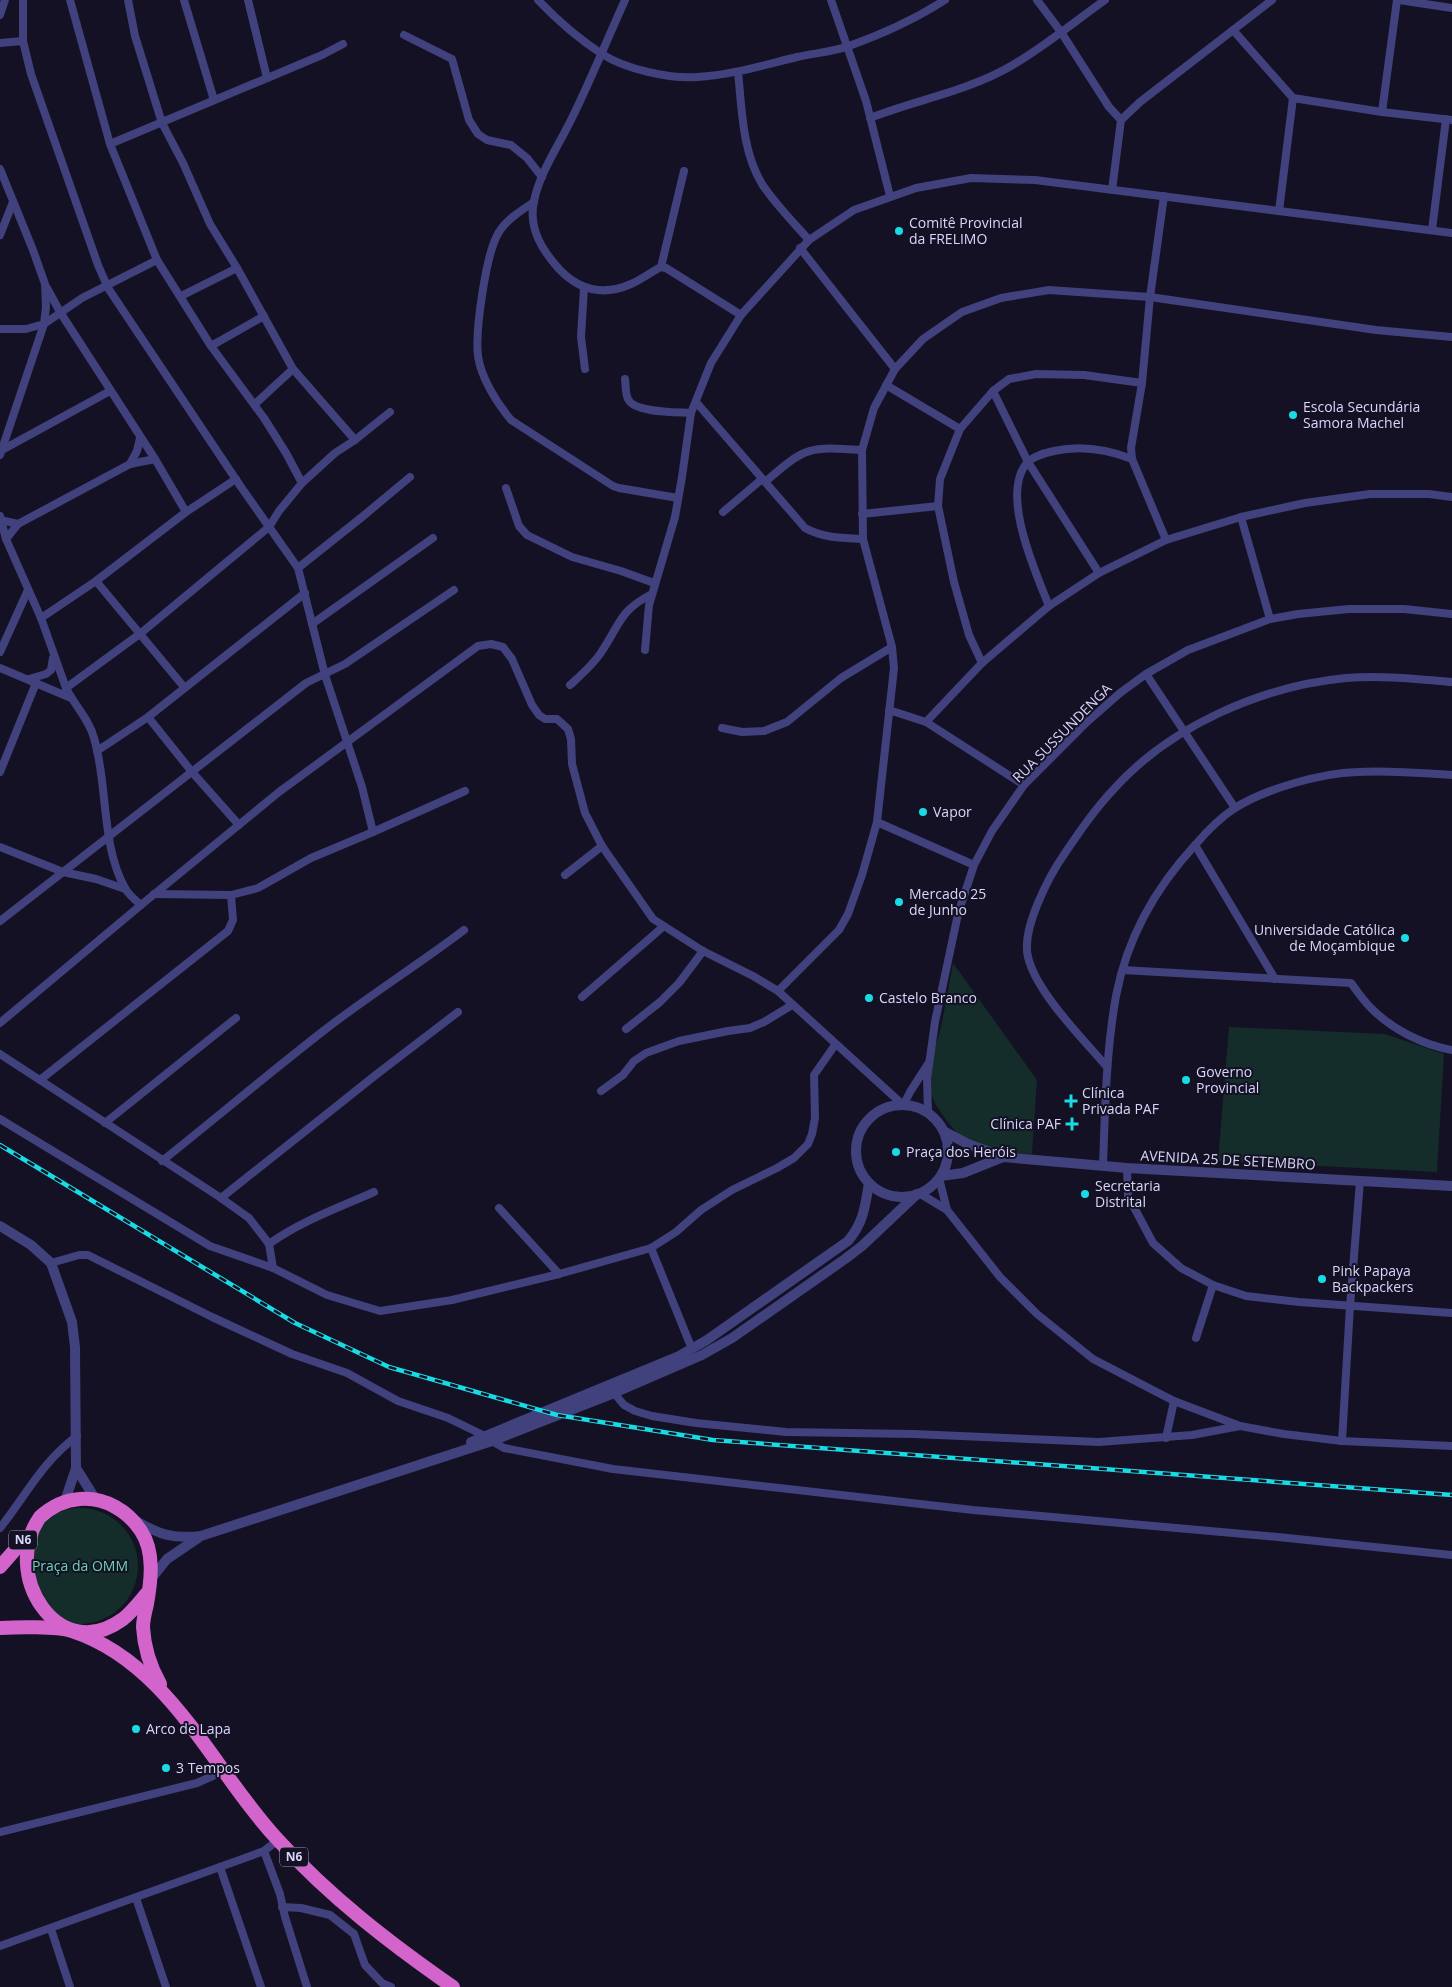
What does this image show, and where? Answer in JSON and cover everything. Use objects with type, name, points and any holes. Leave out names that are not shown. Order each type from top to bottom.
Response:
[{"type":"highway","name":"N6","points":[[0,1566],[22,1541],[32,1524],[47,1510],[66,1501],[96,1500],[116,1507],[133,1520],[149,1548],[151,1564],[143,1626],[150,1665],[166,1696]]},
{"type":"highway","name":"N6","points":[[22,1541],[18,1560],[19,1579],[26,1597],[37,1612],[70,1631],[112,1648],[130,1661],[166,1696],[278,1840],[324,1886],[409,1956],[453,1987]]},
{"type":"highway","name":"N6","points":[[0,1628],[18,1627],[70,1631],[96,1630],[110,1626],[123,1618],[149,1586]]},
{"type":"street","points":[[0,14],[6,0]]},
{"type":"street","points":[[23,0],[24,41],[31,74],[98,265],[107,285],[269,528],[298,568],[325,675],[362,787],[373,832]]},
{"type":"street","points":[[70,0],[110,144],[157,260],[212,346],[255,404],[286,453],[302,483]]},
{"type":"street","points":[[128,0],[136,36],[162,123],[183,163],[210,224],[294,369],[355,440]]},
{"type":"street","points":[[184,0],[214,100]]},
{"type":"street","points":[[248,0],[267,78]]},
{"type":"street","points":[[538,0],[602,55],[619,63],[669,76],[695,78],[738,72],[848,47],[886,31],[945,0]]},
{"type":"street","points":[[625,0],[602,55],[542,177],[534,202],[534,221],[538,240],[561,271],[584,288],[610,290],[631,284],[661,267],[666,268],[741,315]]},
{"type":"street","points":[[831,0],[870,118],[890,196]]},
{"type":"street","points":[[1037,0],[1061,32],[1109,107],[1121,120]]},
{"type":"street","points":[[870,118],[903,105],[980,80],[1010,66],[1105,0]]},
{"type":"street","points":[[1112,190],[1121,120],[1140,102],[1272,0]]},
{"type":"street","points":[[1382,112],[1398,0],[1452,8]]},
{"type":"street","points":[[1233,30],[1293,98],[1449,120],[1432,230]]},
{"type":"street","points":[[404,35],[452,60],[469,120],[478,134],[487,140],[511,145],[528,158],[542,177]]},
{"type":"street","points":[[0,43],[24,41]]},
{"type":"street","points":[[110,144],[322,55],[343,44]]},
{"type":"street","points":[[738,72],[743,121],[751,159],[767,191],[809,240]]},
{"type":"street","points":[[1279,211],[1293,98]]},
{"type":"street","points":[[0,168],[45,284],[60,312],[186,512]]},
{"type":"street","points":[[661,267],[684,171]]},
{"type":"street","points":[[645,650],[654,584],[675,517],[691,413],[711,363],[741,315],[800,248],[854,210],[916,188],[971,178],[1035,180],[1452,232]]},
{"type":"street","points":[[1164,196],[1150,297],[1142,383],[1131,448],[1132,459],[1166,540]]},
{"type":"street","points":[[0,235],[13,202]]},
{"type":"street","points":[[534,202],[510,219],[500,230],[493,243],[486,269],[478,334],[478,356],[487,381],[500,407],[510,420],[613,486],[678,498]]},
{"type":"street","points":[[800,248],[895,369]]},
{"type":"street","points":[[0,329],[26,329],[44,324],[60,312],[107,285],[157,260]]},
{"type":"street","points":[[181,296],[237,268]]},
{"type":"street","points":[[1,453],[44,324],[46,307],[45,284]]},
{"type":"street","points":[[584,288],[581,337],[586,369]]},
{"type":"street","points":[[778,992],[798,969],[839,930],[848,914],[862,875],[877,822],[894,668],[892,647],[863,539],[862,450],[874,408],[886,385],[895,369],[922,339],[962,312],[1001,298],[1049,290],[1150,297],[1376,330],[1452,337]]},
{"type":"street","points":[[212,346],[264,316]]},
{"type":"street","points":[[255,404],[294,369]]},
{"type":"street","points":[[982,663],[969,635],[954,582],[938,506],[940,479],[960,429],[993,391],[1008,379],[1036,374],[1084,375],[1142,383]]},
{"type":"street","points":[[625,379],[628,399],[632,405],[648,410],[691,413]]},
{"type":"street","points":[[886,385],[960,429]]},
{"type":"street","points":[[1,453],[110,391]]},
{"type":"street","points":[[993,391],[1028,462],[1099,574]]},
{"type":"street","points":[[696,402],[805,528],[816,534],[837,538],[863,539]]},
{"type":"street","points":[[66,688],[141,633],[269,528],[279,511],[302,483],[335,453],[355,440],[390,412]]},
{"type":"street","points":[[130,464],[137,451],[140,438]]},
{"type":"street","points":[[723,512],[763,480],[802,453],[827,447],[862,450]]},
{"type":"street","points":[[1049,606],[1029,554],[1018,510],[1018,483],[1028,462],[1040,454],[1070,448],[1110,451],[1132,459]]},
{"type":"street","points":[[6,539],[18,524],[130,464],[155,460]]},
{"type":"street","points":[[298,568],[410,477]]},
{"type":"street","points":[[41,618],[96,581],[186,512],[236,479]]},
{"type":"street","points":[[506,488],[519,526],[527,535],[572,557],[621,571],[654,584]]},
{"type":"street","points":[[926,722],[982,663],[1049,606],[1099,574],[1166,540],[1241,518],[1305,503],[1370,494],[1429,494],[1452,497]]},
{"type":"street","points":[[862,514],[938,506]]},
{"type":"street","points":[[1241,518],[1270,619]]},
{"type":"street","points":[[0,519],[18,524]]},
{"type":"street","points":[[0,519],[6,539],[41,618],[66,688],[86,718],[94,737],[112,855],[125,889],[141,905]]},
{"type":"street","points":[[312,624],[433,538]]},
{"type":"street","points":[[96,581],[184,687]]},
{"type":"street","points":[[0,652],[28,590]]},
{"type":"street","points":[[0,921],[306,683],[345,664],[454,590]]},
{"type":"street","points":[[97,751],[148,717],[304,593]]},
{"type":"street","points":[[570,685],[602,653],[624,613],[635,602],[652,594]]},
{"type":"street","name":"RUA SUSSUNDENGA","points":[[928,1112],[929,1062],[936,1014],[958,914],[974,865],[992,831],[1024,785],[1087,722],[1120,692],[1146,674],[1188,650],[1270,619],[1349,608],[1404,609],[1452,614]]},
{"type":"street","points":[[0,1023],[279,792],[478,646],[491,644],[503,647],[512,659],[532,705],[539,715],[545,719],[556,720],[568,729],[571,739],[572,764],[585,813],[602,846],[653,919],[703,952],[753,976],[778,992],[903,1104]]},
{"type":"street","points":[[722,728],[742,732],[764,731],[787,722],[841,678],[892,647]]},
{"type":"street","points":[[0,772],[33,681],[51,670],[54,664],[53,654]]},
{"type":"street","points":[[0,668],[71,698]]},
{"type":"street","points":[[1146,674],[1235,808]]},
{"type":"street","points":[[1107,1067],[1040,985],[1028,958],[1026,937],[1054,869],[1086,823],[1114,789],[1152,754],[1183,731],[1261,697],[1303,685],[1347,678],[1396,678],[1452,682]]},
{"type":"street","points":[[889,710],[926,722],[1024,785]]},
{"type":"street","points":[[148,717],[238,825]]},
{"type":"street","points":[[1103,1166],[1107,1067],[1116,996],[1129,949],[1149,904],[1176,866],[1209,830],[1235,808],[1278,788],[1320,777],[1357,772],[1452,775]]},
{"type":"street","points":[[154,894],[231,895],[258,888],[311,858],[465,791]]},
{"type":"street","points":[[877,822],[974,865]]},
{"type":"street","points":[[1195,845],[1275,979]]},
{"type":"street","points":[[565,875],[602,846]]},
{"type":"street","points":[[0,847],[63,872],[96,879],[125,889]]},
{"type":"street","points":[[40,1080],[228,931],[233,920],[231,895]]},
{"type":"street","points":[[582,997],[664,926]]},
{"type":"street","points":[[162,1161],[321,1033],[464,930]]},
{"type":"street","points":[[626,1029],[660,1002],[679,983],[703,952]]},
{"type":"street","points":[[1123,970],[1351,983],[1370,1007],[1390,1024],[1416,1038],[1452,1050]]},
{"type":"street","points":[[601,1091],[623,1075],[634,1061],[646,1053],[679,1042],[750,1028],[792,1005]]},
{"type":"street","points":[[221,1198],[458,1012]]},
{"type":"street","points":[[105,1123],[236,1018]]},
{"type":"street","points":[[0,1119],[210,1246],[273,1268],[327,1295],[380,1311],[452,1300],[559,1274],[651,1248],[676,1232],[701,1210],[732,1190],[794,1158],[808,1144],[812,1134],[814,1118],[814,1075],[835,1044]]},
{"type":"street","points":[[0,1054],[249,1218],[269,1244],[273,1268]]},
{"type":"street","name":"RUA SUSSUNDENGA","points":[[903,1104],[929,1062]]},
{"type":"street","points":[[488,1438],[614,1393],[702,1355],[732,1338],[862,1246],[918,1194],[930,1187],[940,1177],[947,1162],[948,1146],[945,1132],[939,1122],[928,1112],[903,1104],[887,1107],[873,1114],[863,1126],[857,1140],[856,1156],[860,1170],[869,1183],[877,1190],[892,1195],[907,1196],[918,1194],[948,1210],[1000,1277],[1037,1314],[1093,1359],[1174,1401],[1240,1426],[1284,1434],[1342,1440],[1452,1446]]},
{"type":"street","name":"AVENIDA 25 DE SETEMBRO","points":[[945,1132],[968,1144],[1003,1157],[1127,1168],[1452,1186]]},
{"type":"street","name":"AVENIDA 25 DE SETEMBRO","points":[[940,1177],[963,1172],[1003,1157]]},
{"type":"street","points":[[1127,1168],[1128,1196],[1153,1243],[1181,1268],[1213,1285],[1246,1296],[1452,1313]]},
{"type":"street","points":[[940,1177],[948,1210]]},
{"type":"street","points":[[1342,1440],[1360,1181]]},
{"type":"street","points":[[133,1520],[156,1533],[170,1537],[201,1536],[441,1457],[652,1368],[692,1349],[848,1242],[862,1220],[869,1183]]},
{"type":"street","points":[[269,1244],[312,1218],[374,1192]]},
{"type":"street","points":[[498,1208],[559,1274]]},
{"type":"street","points":[[0,1226],[31,1246],[51,1263],[72,1322],[75,1347],[76,1468],[66,1501]]},
{"type":"street","points":[[651,1248],[692,1349]]},
{"type":"street","points":[[51,1263],[78,1255],[88,1255],[283,1350],[347,1373],[398,1401],[448,1418],[504,1448],[613,1469],[973,1510],[1452,1555]]},
{"type":"street","points":[[1196,1338],[1213,1285]]},
{"type":"street","points":[[614,1393],[624,1405],[634,1411],[652,1416],[696,1423],[786,1432],[914,1434],[1099,1442],[1166,1438],[1240,1426]]},
{"type":"street","points":[[1166,1438],[1174,1401]]},
{"type":"street","points":[[0,1528],[18,1506],[43,1466],[60,1448],[77,1436]]},
{"type":"street","points":[[76,1468],[96,1500]]},
{"type":"street","points":[[149,1586],[168,1559],[201,1536]]},
{"type":"street","points":[[0,1832],[197,1782],[224,1771]]},
{"type":"street","points":[[0,1946],[264,1852],[278,1840]]},
{"type":"street","points":[[264,1852],[280,1894],[307,1987]]},
{"type":"street","points":[[220,1867],[261,1987]]},
{"type":"street","points":[[136,1898],[166,1987]]},
{"type":"street","points":[[282,1906],[301,1908],[330,1915],[354,1934],[365,1965],[382,1982],[391,1987]]},
{"type":"street","points":[[51,1929],[70,1987]]},
{"type":"green space","points":[[953,963],[1037,1080],[1032,1154],[990,1150],[968,1141],[949,1124],[933,1098],[929,1086],[930,1070],[940,1031]]},
{"type":"green space","points":[[1229,1027],[1385,1034],[1444,1054],[1437,1172],[1218,1161]]},
{"type":"green space","name":"Praça da OMM","points":[[80,1508],[102,1512],[112,1517],[121,1525],[129,1534],[134,1544],[138,1566],[134,1588],[129,1598],[121,1607],[112,1615],[102,1620],[80,1624],[58,1620],[48,1615],[39,1607],[31,1598],[26,1588],[22,1566],[26,1544],[31,1534],[39,1525],[48,1517],[58,1512]]},
{"type":"railway","points":[[0,1145],[295,1323],[389,1367],[557,1415],[713,1440],[1452,1495]]},
{"type":"place","name":"Comitê Provincial da FRELIMO","points":[[899,231]]},
{"type":"place","name":"Escola Secundária Samora Machel","points":[[1293,415]]},
{"type":"place","name":"Vapor","points":[[923,812]]},
{"type":"place","name":"Mercado 25 de Junho","points":[[899,902]]},
{"type":"place","name":"Universidade Católica de Moçambique","points":[[1405,938]]},
{"type":"place","name":"Castelo Branco","points":[[869,998]]},
{"type":"place","name":"Governo Provincial","points":[[1186,1080]]},
{"type":"place","name":"Clínica Privada PAF","points":[[1071,1101]]},
{"type":"place","name":"Clínica PAF","points":[[1072,1124]]},
{"type":"place","name":"Praça dos Heróis","points":[[896,1152]]},
{"type":"place","name":"Secretaria Distrital","points":[[1085,1194]]},
{"type":"place","name":"Pink Papaya Backpackers","points":[[1322,1279]]},
{"type":"place","name":"Arco de Lapa","points":[[136,1729]]},
{"type":"place","name":"3 Tempos","points":[[166,1768]]}]
